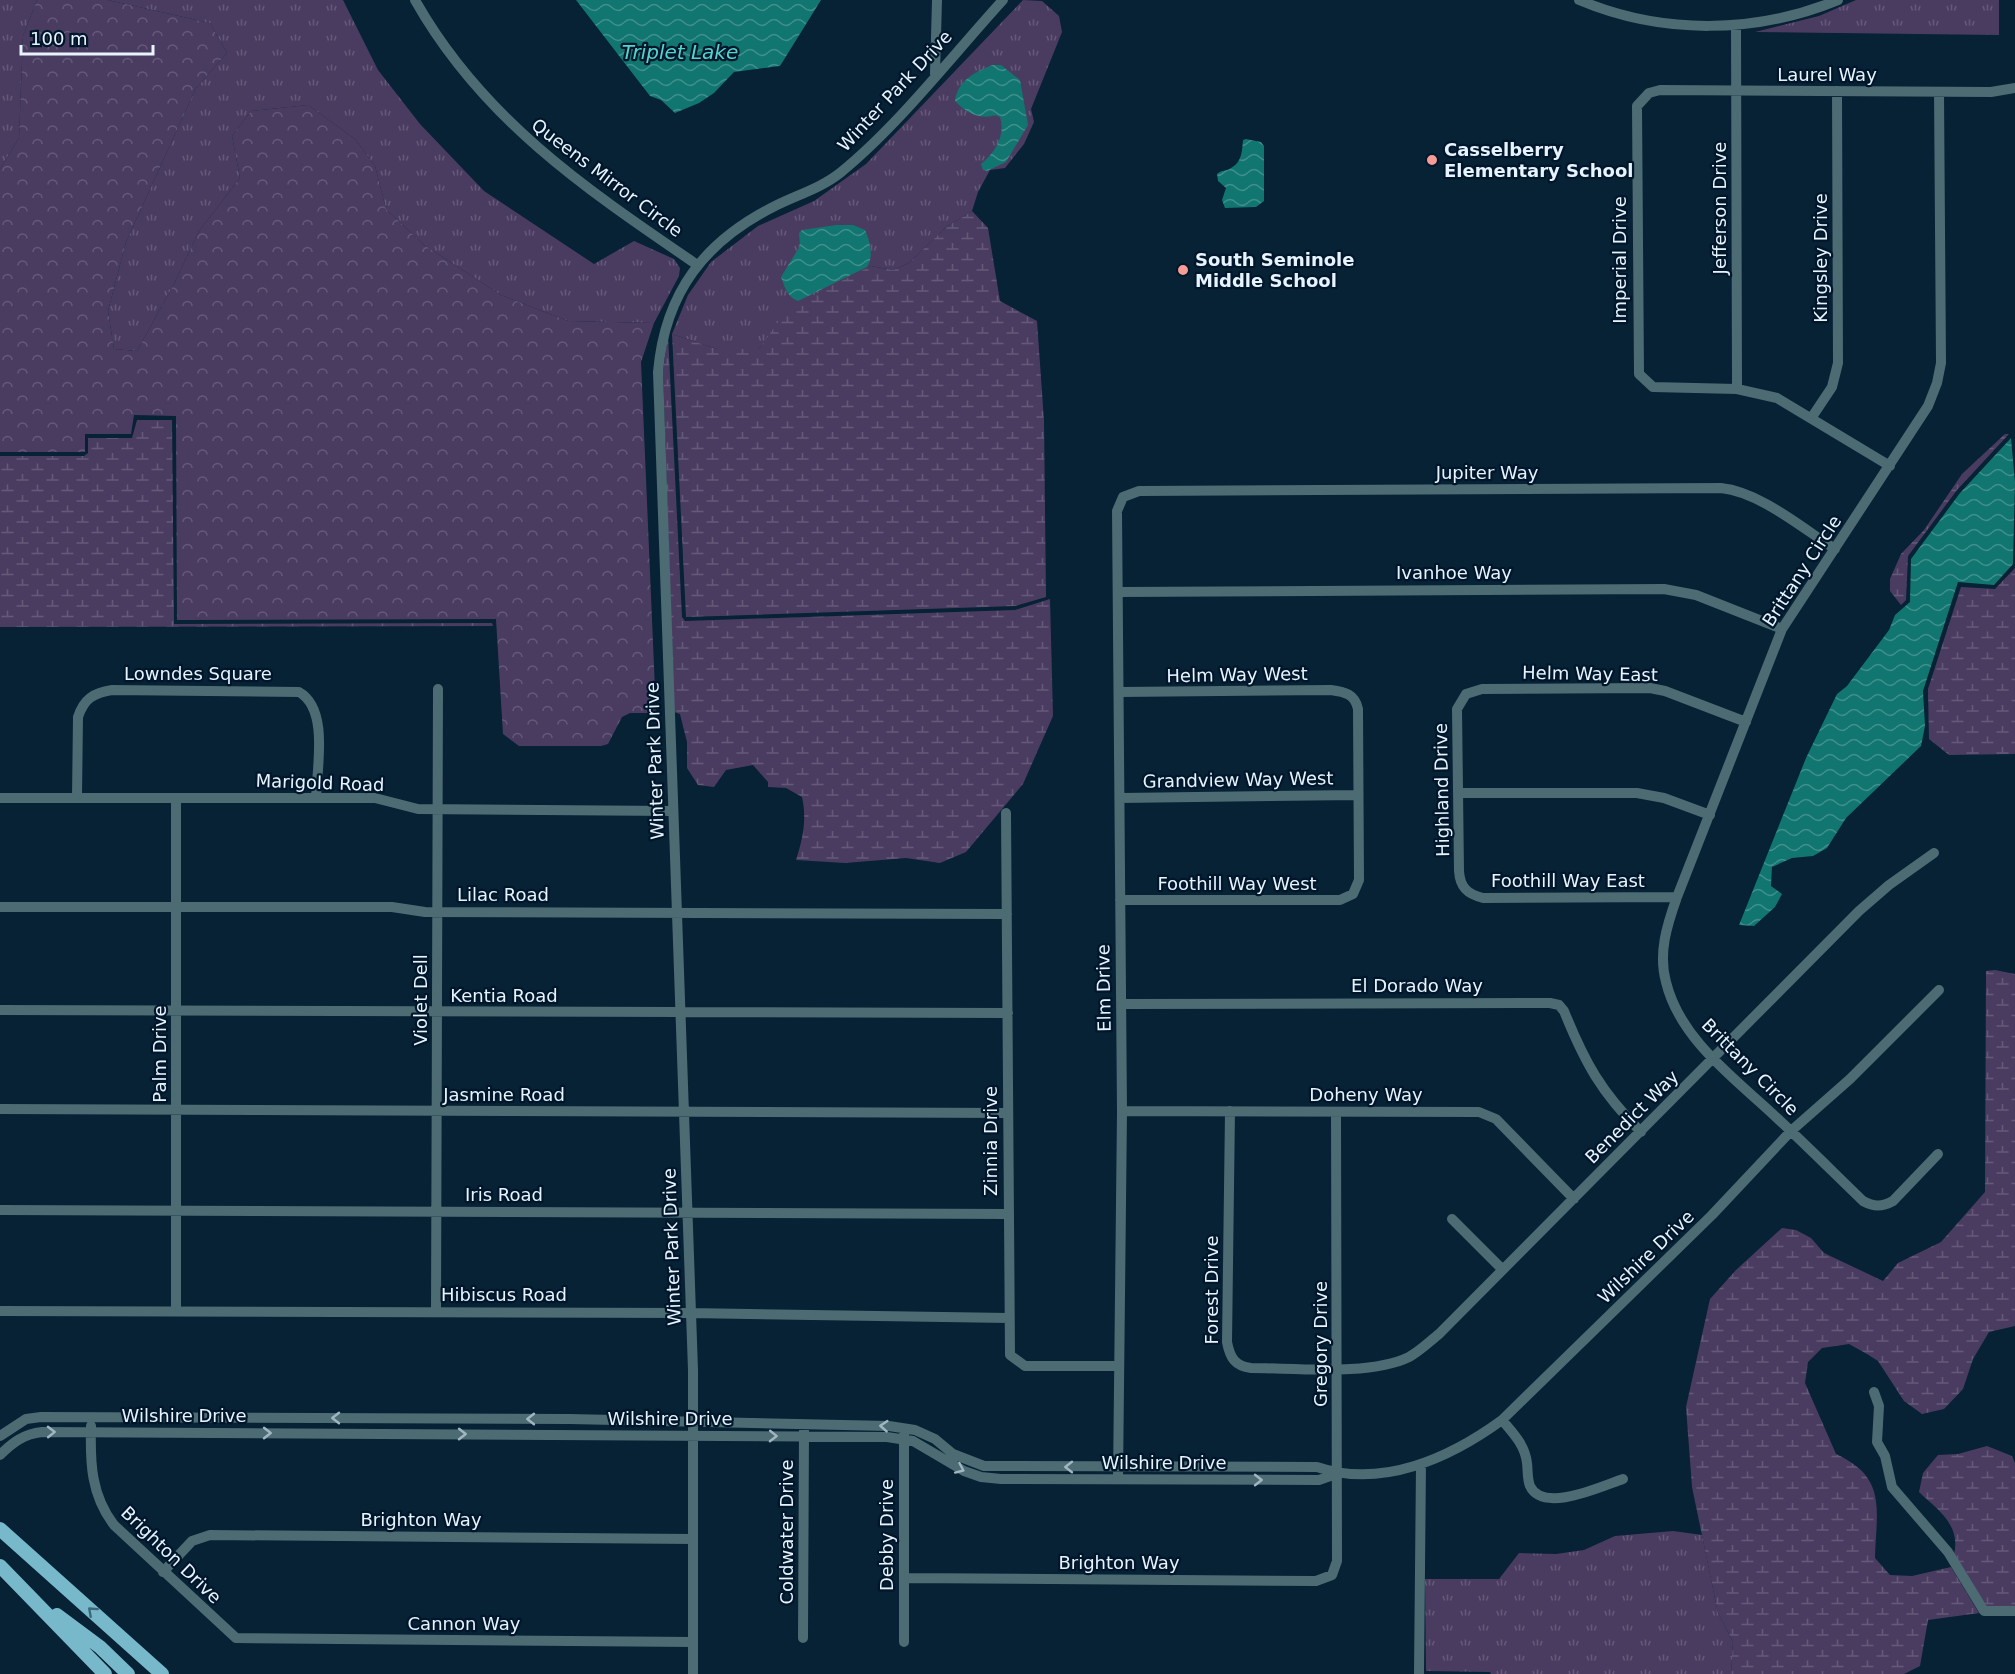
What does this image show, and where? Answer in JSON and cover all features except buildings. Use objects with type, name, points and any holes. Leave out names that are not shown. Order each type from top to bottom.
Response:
[{"type":"main road","points":[[0,1529],[162,1674]]},
{"type":"main road","points":[[0,1566],[105,1674]]},
{"type":"main road","points":[[31,1596],[100,1647],[128,1674]]},
{"type":"street","name":"Queens Mirror Circle","points":[[415,0],[441,42],[471,81],[531,144],[696,264]]},
{"type":"street","points":[[935,74],[937,0]]},
{"type":"street","name":"Winter Park Drive","points":[[693,1674],[694,1422],[658,372],[660,349],[669,318],[696,264],[725,237],[749,219],[839,174],[876,140],[1003,0]]},
{"type":"street","points":[[1579,0],[1608,11],[1676,26],[1736,27],[1816,9],[1838,0]]},
{"type":"street","name":"Jefferson Drive","points":[[1736,27],[1737,389]]},
{"type":"street","name":"Laurel Way","points":[[1641,100],[1649,93],[1660,90],[1991,92],[2015,88]]},
{"type":"street","name":"Kingsley Drive","points":[[1812,417],[1836,380],[1838,363],[1837,91]]},
{"type":"street","name":"Brittany Circle","points":[[1938,1154],[1893,1201],[1884,1206],[1872,1206],[1863,1201],[1713,1058],[1679,1017],[1666,982],[1664,941],[1677,897],[1782,629],[1928,406],[1937,383],[1941,363],[1939,92]]},
{"type":"street","name":"Imperial Drive","points":[[1641,100],[1635,116],[1637,365],[1646,382],[1664,388],[1737,389]]},
{"type":"street","points":[[1737,389],[1777,398],[1890,466]]},
{"type":"street","name":"Jupiter Way","points":[[1123,497],[1139,491],[1721,488],[1738,490],[1755,498],[1835,549]]},
{"type":"street","name":"Elm Drive","points":[[1118,1479],[1122,1111],[1117,511],[1123,497]]},
{"type":"street","name":"Ivanhoe Way","points":[[1118,592],[1664,589],[1696,595],[1782,629]]},
{"type":"street","name":"Helm Way East","points":[[1466,694],[1482,689],[1650,688],[1665,690],[1746,722]]},
{"type":"street","name":"Violet Dell","points":[[436,1311],[438,689]]},
{"type":"street","name":"Lowndes Square","points":[[77,797],[78,717],[82,704],[90,696],[112,690],[182,690],[286,691],[308,697],[318,717],[316,798]]},
{"type":"street","name":"Helm Way West","points":[[1120,692],[1331,690],[1352,697],[1358,709],[1358,795]]},
{"type":"street","name":"Highland Drive","points":[[1463,888],[1459,871],[1457,709],[1466,694]]},
{"type":"street","points":[[1459,793],[1638,793],[1664,798],[1710,815]]},
{"type":"street","name":"Grandview Way West","points":[[1120,798],[1358,795]]},
{"type":"street","name":"Foothill Way West","points":[[1120,900],[1340,900],[1353,894],[1359,880],[1358,795]]},
{"type":"street","name":"Marigold Road","points":[[0,798],[375,798],[418,809],[673,811]]},
{"type":"street","name":"Palm Drive","points":[[176,798],[176,1311]]},
{"type":"street","name":"Zinnia Drive","points":[[1006,813],[1010,1355],[1025,1366],[1119,1366]]},
{"type":"street","name":"Benedict Way","points":[[1338,1368],[1391,1363],[1409,1357],[1425,1347],[1859,911],[1889,885],[1934,853]]},
{"type":"street","name":"Foothill Way East","points":[[1463,888],[1472,896],[1483,898],[1677,897]]},
{"type":"street","name":"Lilac Road","points":[[0,907],[392,907],[438,912],[1007,914]]},
{"type":"street","name":"Wilshire Drive","points":[[0,1455],[13,1442],[30,1433],[42,1432],[693,1435],[889,1426],[947,1463],[981,1477],[1319,1480],[1336,1474],[1372,1474],[1421,1464],[1466,1445],[1502,1420],[1712,1215],[1791,1131],[1850,1079],[1939,990]]},
{"type":"street","name":"El Dorado Way","points":[[1121,1004],[1550,1003],[1559,1005],[1564,1011],[1582,1056],[1601,1089],[1641,1132]]},
{"type":"street","name":"Kentia Road","points":[[0,1010],[437,1013],[1008,1012]]},
{"type":"street","name":"Jasmine Road","points":[[0,1109],[1008,1113]]},
{"type":"street","name":"Doheny Way","points":[[1122,1111],[1487,1114],[1496,1119],[1574,1199]]},
{"type":"street","name":"Forest Drive","points":[[1230,1111],[1229,1353],[1239,1366],[1251,1368],[1338,1368]]},
{"type":"street","name":"Gregory Drive","points":[[1332,1575],[1337,1561],[1336,1112]]},
{"type":"street","name":"Iris Road","points":[[0,1210],[1008,1214]]},
{"type":"street","points":[[1452,1219],[1502,1269]]},
{"type":"street","name":"Hibiscus Road","points":[[0,1311],[436,1311],[1008,1318]]},
{"type":"street","points":[[1874,1392],[1879,1406],[1876,1442],[1885,1456],[1892,1487],[1948,1552],[1984,1611],[2015,1611]]},
{"type":"street","name":"Wilshire Drive","points":[[3,1433],[26,1419],[91,1417],[569,1419],[694,1422],[804,1431]]},
{"type":"street","name":"Brighton Drive","points":[[91,1417],[93,1485],[103,1510],[114,1525],[236,1638]]},
{"type":"street","points":[[379,1418],[380,1434]]},
{"type":"street","points":[[569,1419],[570,1434]]},
{"type":"street","points":[[1502,1420],[1525,1452],[1530,1487],[1538,1495],[1548,1499],[1560,1499],[1623,1479]]},
{"type":"street","name":"Wilshire Drive","points":[[904,1435],[915,1430],[935,1439],[953,1454],[984,1466],[1317,1467],[1336,1474]]},
{"type":"street","name":"Coldwater Drive","points":[[803,1638],[804,1431]]},
{"type":"street","points":[[3,1433],[13,1442]]},
{"type":"street","name":"Debby Drive","points":[[904,1435],[904,1642]]},
{"type":"street","points":[[1419,1674],[1421,1464]]},
{"type":"street","name":"Brighton Way","points":[[164,1572],[192,1541],[210,1535],[693,1539]]},
{"type":"street","name":"Brighton Way","points":[[904,1578],[1316,1581],[1332,1575]]},
{"type":"street","name":"Cannon Way","points":[[236,1638],[693,1642]]},
{"type":"green space","points":[[0,0],[37,0],[23,36],[19,138],[0,169]]},
{"type":"green space","points":[[37,0],[108,0],[210,23],[227,53],[196,88],[126,242],[108,311],[114,349],[137,351],[174,284],[199,231],[240,178],[232,136],[251,111],[308,105],[355,139],[375,166],[386,209],[424,245],[501,295],[568,321],[654,323],[641,362],[656,713],[630,713],[622,717],[608,744],[601,746],[519,746],[503,734],[496,619],[177,620],[176,416],[134,415],[131,434],[85,434],[85,452],[0,452],[0,169],[19,138],[23,36]]},
{"type":"green space","points":[[108,0],[343,0],[378,70],[420,124],[484,191],[594,264],[634,241],[674,259],[680,268],[679,276],[654,323],[568,321],[501,295],[424,245],[386,209],[375,166],[355,139],[308,105],[251,111],[232,136],[240,178],[199,231],[174,284],[137,351],[114,349],[108,311],[126,242],[196,88],[227,53],[210,23]]},
{"type":"green space","points":[[1023,0],[1042,1],[1059,16],[1062,32],[1031,109],[1034,122],[1024,144],[1005,168],[990,170],[978,192],[972,211],[946,227],[909,263],[893,270],[871,266],[770,335],[759,349],[717,349],[672,334],[688,295],[711,262],[758,226],[814,201],[866,164]]},
{"type":"green space","points":[[1856,0],[1999,0],[1999,35],[1755,32],[1819,16]]},
{"type":"green space","points":[[972,211],[988,228],[1000,301],[1037,321],[1044,421],[1046,597],[1015,606],[686,617],[672,334],[717,349],[759,349],[788,308],[871,266],[893,270],[909,263],[946,227]]},
{"type":"green space","points":[[668,335],[682,617],[685,621],[1015,610],[1050,599],[1053,716],[1023,784],[966,852],[940,863],[906,858],[845,863],[796,860],[804,829],[802,797],[786,788],[768,787],[768,782],[753,765],[726,770],[714,787],[698,785],[687,768],[687,742],[680,714],[674,712],[663,372]]},
{"type":"green space","points":[[137,420],[172,420],[174,624],[492,623],[493,626],[0,627],[0,456],[84,456],[88,453],[88,438],[132,438]]},
{"type":"green space","points":[[2005,434],[2009,434],[1957,490],[1908,556],[1906,600],[1901,605],[1890,591],[1890,579],[1901,554],[1924,530],[1962,474]]},
{"type":"green space","points":[[2015,568],[2015,754],[1949,755],[1929,739],[1928,689],[1961,587],[1995,589]]},
{"type":"green space","points":[[1995,970],[2015,974],[2015,1326],[1989,1332],[1973,1359],[1963,1389],[1944,1409],[1922,1414],[1904,1401],[1878,1361],[1849,1344],[1822,1348],[1808,1362],[1805,1383],[1836,1454],[1853,1463],[1871,1485],[1877,1510],[1875,1558],[1890,1575],[1912,1576],[1951,1567],[1979,1613],[1928,1620],[1920,1666],[1904,1674],[1731,1674],[1733,1642],[1718,1613],[1692,1487],[1686,1407],[1710,1299],[1736,1270],[1782,1228],[1796,1230],[1811,1238],[1824,1253],[1883,1281],[1898,1263],[1941,1242],[1985,1192],[1986,971]]},
{"type":"green space","points":[[1987,1446],[2012,1456],[2015,1463],[2015,1606],[1987,1607],[1954,1554],[1955,1544],[1951,1526],[1919,1492],[1923,1473],[1938,1455],[1958,1454]]},
{"type":"green space","points":[[1673,1531],[1702,1535],[1718,1613],[1733,1642],[1731,1674],[1491,1674],[1490,1672],[1426,1671],[1425,1579],[1499,1579],[1519,1553],[1556,1554],[1584,1550],[1615,1536]]},
{"type":"water","name":"Triplet Lake","points":[[576,0],[821,0],[780,66],[734,72],[714,93],[699,103],[675,113],[661,100],[650,96]]},
{"type":"water","points":[[992,65],[1001,65],[1020,80],[1028,125],[1006,162],[987,171],[983,170],[981,164],[991,155],[998,143],[1002,130],[1000,117],[995,115],[984,117],[974,114],[955,101],[963,82],[973,74]]},
{"type":"water","points":[[1243,140],[1261,142],[1264,146],[1264,201],[1256,207],[1225,208],[1222,200],[1226,188],[1218,181],[1217,174],[1235,166],[1241,156]]},
{"type":"water","points":[[853,225],[865,230],[870,249],[867,267],[798,301],[794,299],[787,291],[781,277],[800,246],[799,233],[802,230]]},
{"type":"water","points":[[2011,438],[2015,482],[2013,564],[1994,585],[1958,582],[1923,691],[1925,726],[1921,746],[1846,818],[1827,848],[1813,856],[1792,858],[1772,867],[1771,886],[1782,894],[1775,907],[1754,926],[1739,925],[1806,758],[1837,694],[1847,686],[1889,630],[1895,615],[1910,602],[1911,559],[1960,493]]},
{"type":"place","name":"Casselberry Elementary School","points":[[1432,160]]},
{"type":"place","name":"South Seminole Middle School","points":[[1183,270]]}]
